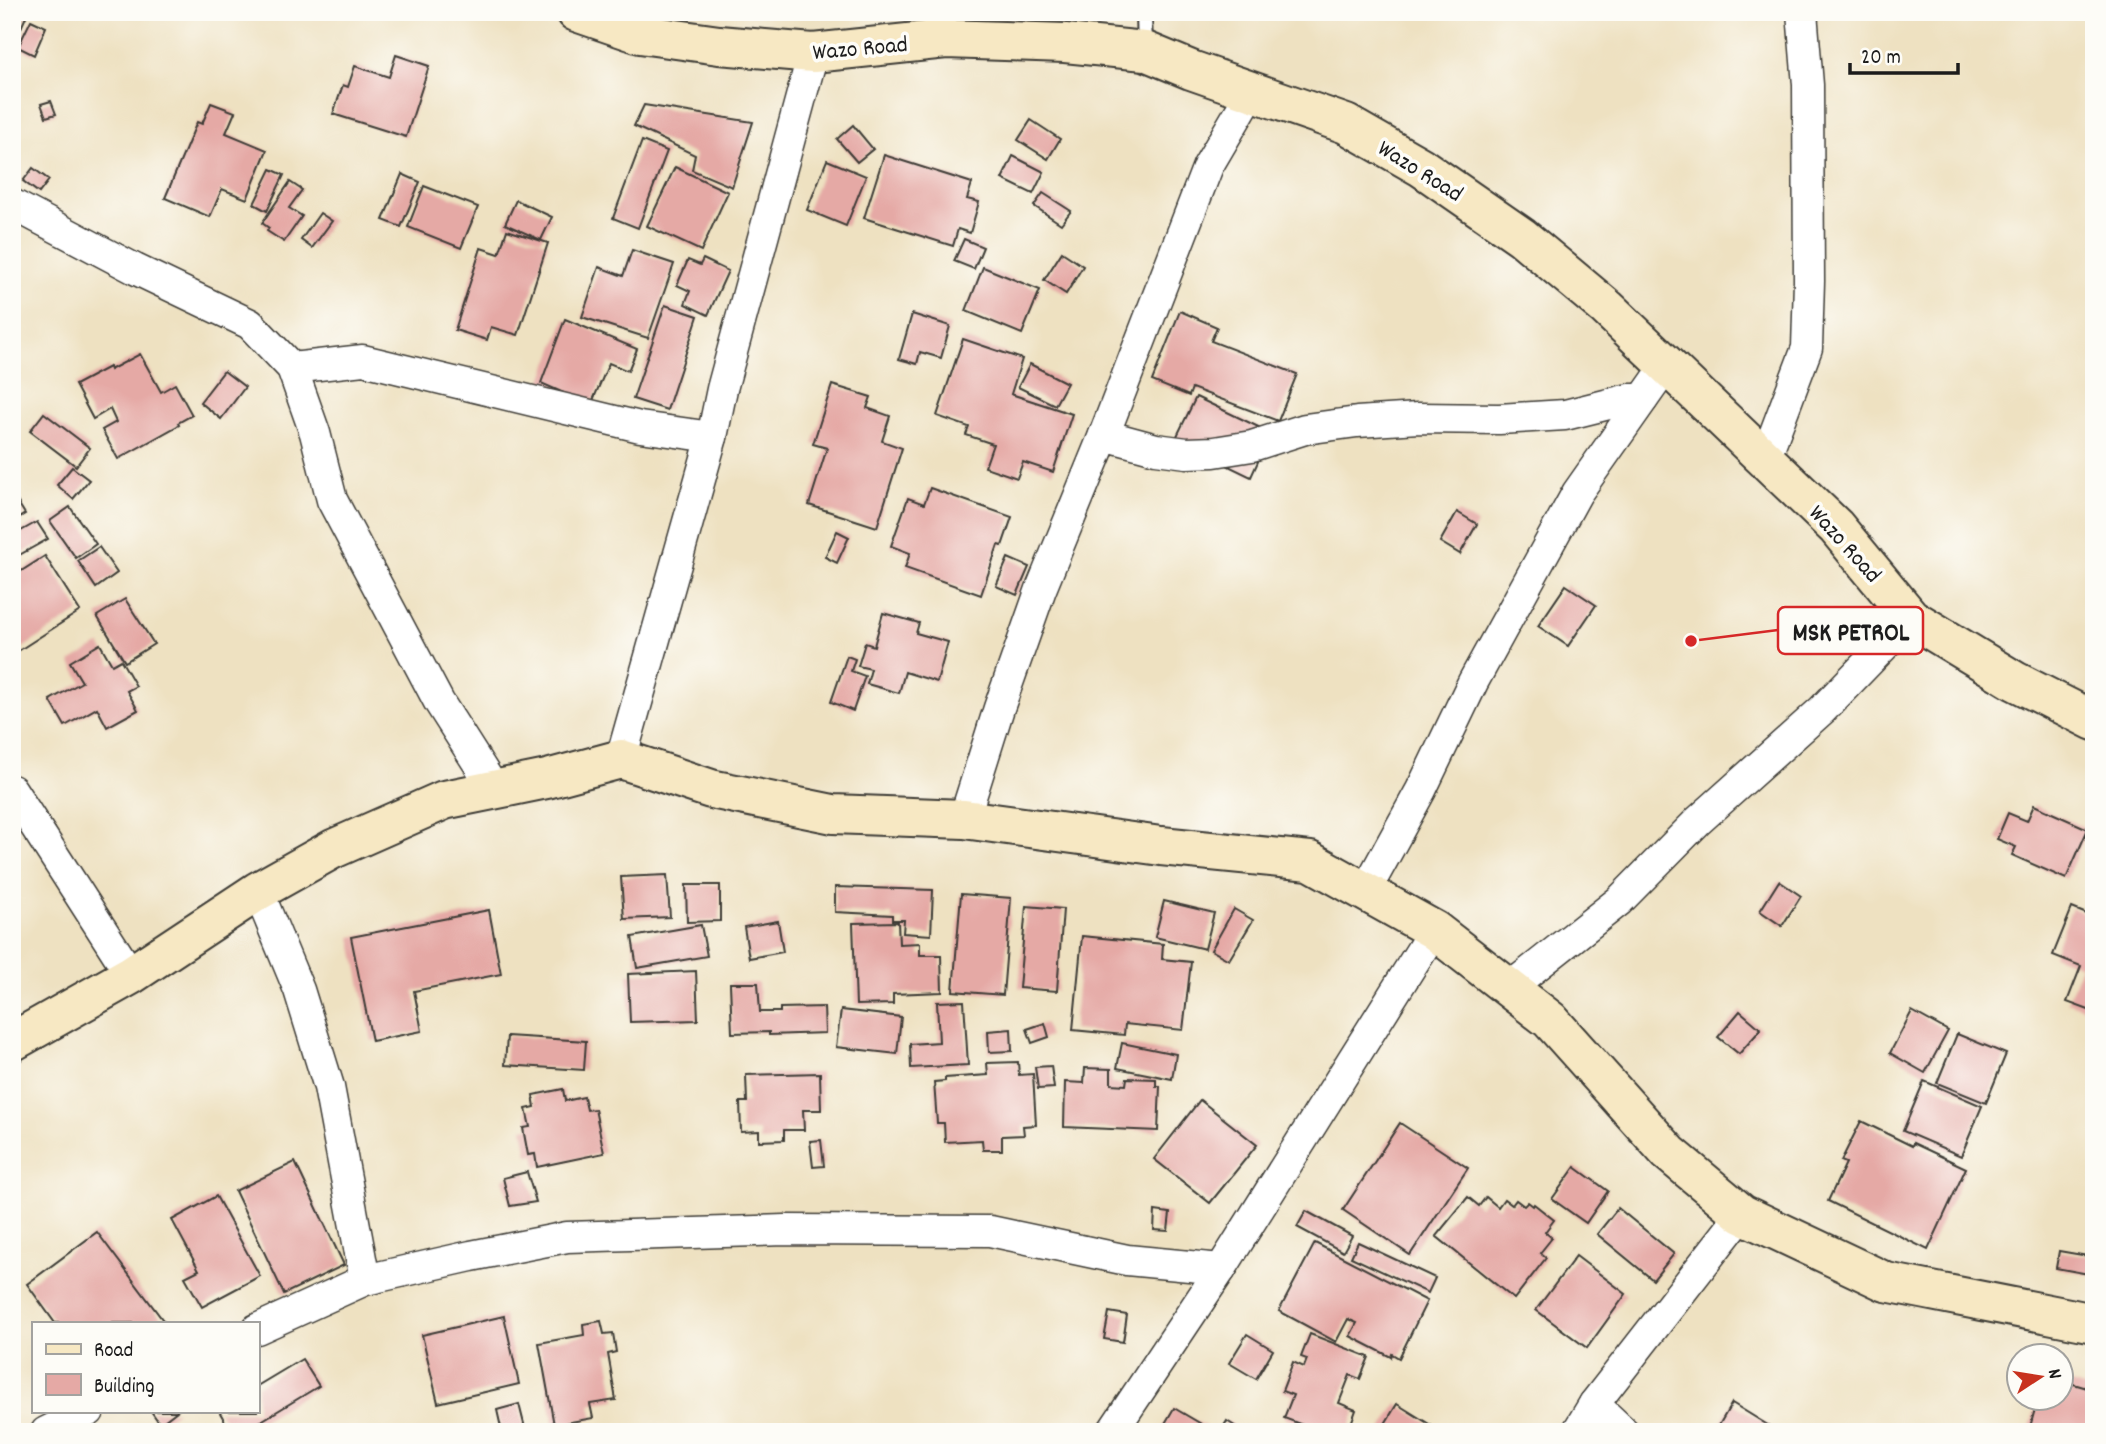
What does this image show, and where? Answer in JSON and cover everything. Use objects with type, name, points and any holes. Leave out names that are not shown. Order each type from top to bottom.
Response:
[{"type":"street","name":"Wazo Road","points":[[576,12],[640,34],[813,53],[946,39],[1066,43],[1145,51],[1191,71],[1346,124],[1421,167],[1522,237],[1608,308],[1836,527],[1911,618],[2015,681],[2094,721]]},
{"type":"street","points":[[1765,459],[1807,348],[1808,85],[1802,12]]},
{"type":"street","points":[[621,759],[712,437],[722,389],[813,53]]},
{"type":"street","points":[[964,819],[1041,589],[1208,166],[1252,90]]},
{"type":"street","points":[[12,204],[135,269],[250,324],[292,368],[315,433],[332,500],[439,702],[495,790]]},
{"type":"street","points":[[292,368],[363,360],[640,427],[712,437]]},
{"type":"street","points":[[1365,892],[1421,790],[1473,682],[1577,493],[1667,365]]},
{"type":"street","points":[[1104,435],[1176,452],[1214,452],[1252,446],[1305,429],[1357,422],[1565,415],[1629,399],[1643,399]]},
{"type":"street","points":[[1509,988],[1619,901],[1698,821],[1822,710],[1911,618]]},
{"type":"street","points":[[12,1042],[131,975],[258,891],[333,849],[444,800],[547,779],[621,759],[711,789],[833,814],[964,819],[1161,846],[1310,861],[1434,930],[1550,1020],[1669,1153],[1742,1214],[1886,1282],[2094,1323]]},
{"type":"street","points":[[12,790],[131,975]]},
{"type":"street","points":[[258,891],[299,990],[329,1087],[365,1280]]},
{"type":"street","points":[[1112,1432],[1221,1269],[1434,930]]},
{"type":"street","points":[[1577,1432],[1594,1404],[1742,1214]]},
{"type":"street","points":[[259,1328],[365,1280],[566,1237],[785,1230],[990,1231],[1127,1260],[1221,1269]]},
{"type":"street","points":[[1594,1404],[1624,1432]]},
{"type":"street","points":[[46,1432],[87,1412]]},
{"type":"lane","points":[[1144,12],[1145,51]]},
{"type":"building","points":[[12,12],[28,12],[18,35],[12,32]]},
{"type":"building","points":[[31,20],[46,27],[34,55],[18,47]]},
{"type":"building","points":[[396,55],[429,66],[406,137],[333,114],[343,85],[348,87],[355,66],[389,77]]},
{"type":"building","points":[[51,101],[56,114],[46,117],[41,104]]},
{"type":"building","points":[[211,103],[235,112],[226,133],[267,150],[247,199],[222,189],[210,217],[165,198],[197,122],[202,124]]},
{"type":"building","points":[[644,105],[753,122],[732,187],[692,170],[695,155],[634,126]]},
{"type":"building","points":[[1031,120],[1060,139],[1048,159],[1018,140]]},
{"type":"building","points":[[853,125],[873,149],[857,162],[837,139]]},
{"type":"building","points":[[642,141],[667,151],[638,228],[613,218]]},
{"type":"building","points":[[884,155],[972,183],[967,199],[979,202],[970,233],[958,229],[953,246],[864,218]]},
{"type":"building","points":[[1013,156],[1044,172],[1033,194],[1002,179]]},
{"type":"building","points":[[827,160],[866,176],[846,226],[807,210]]},
{"type":"building","points":[[675,167],[728,192],[701,251],[647,226]]},
{"type":"building","points":[[33,168],[49,180],[39,193],[23,181]]},
{"type":"building","points":[[271,169],[284,175],[267,211],[254,204]]},
{"type":"building","points":[[402,174],[420,182],[401,227],[383,220]]},
{"type":"building","points":[[290,182],[302,190],[289,208],[302,216],[284,242],[267,231],[269,228],[262,223]]},
{"type":"building","points":[[424,186],[478,207],[461,248],[408,227]]},
{"type":"building","points":[[1043,193],[1071,211],[1061,224],[1034,206]]},
{"type":"building","points":[[516,200],[552,217],[541,240],[505,224]]},
{"type":"building","points":[[320,213],[332,221],[312,248],[301,240]]},
{"type":"building","points":[[507,230],[548,243],[518,335],[491,327],[487,340],[455,330],[481,248],[499,254]]},
{"type":"building","points":[[964,239],[983,247],[974,269],[954,261]]},
{"type":"building","points":[[632,250],[674,264],[648,338],[582,317],[599,267],[623,276]]},
{"type":"building","points":[[1062,252],[1083,266],[1066,294],[1044,280]]},
{"type":"building","points":[[703,259],[728,271],[708,315],[685,304],[690,291],[677,285],[688,260],[700,265]]},
{"type":"building","points":[[983,267],[1040,290],[1022,334],[966,311]]},
{"type":"building","points":[[665,305],[698,316],[667,410],[633,399]]},
{"type":"building","points":[[1180,311],[1217,327],[1211,341],[1297,374],[1278,421],[1192,388],[1189,396],[1152,381]]},
{"type":"building","points":[[912,314],[950,326],[941,358],[920,352],[917,364],[899,359]]},
{"type":"building","points":[[565,319],[637,349],[628,371],[609,363],[591,405],[541,383]]},
{"type":"building","points":[[963,339],[1022,359],[1011,394],[1072,414],[1053,472],[1023,462],[1017,478],[985,467],[993,444],[966,435],[969,427],[937,416]]},
{"type":"building","points":[[140,354],[161,392],[175,384],[192,415],[118,459],[102,430],[116,422],[110,409],[93,419],[75,385]]},
{"type":"building","points":[[1030,364],[1067,383],[1055,405],[1018,387]]},
{"type":"building","points":[[224,371],[245,387],[221,419],[200,402]]},
{"type":"building","points":[[832,385],[871,397],[867,408],[890,416],[882,441],[902,448],[877,527],[809,505],[827,448],[813,444]]},
{"type":"building","points":[[1196,397],[1271,433],[1251,477],[1175,440]]},
{"type":"building","points":[[44,413],[90,448],[76,466],[30,431]]},
{"type":"building","points":[[72,467],[89,480],[73,499],[57,485]]},
{"type":"building","points":[[930,488],[1012,517],[1002,546],[998,545],[981,595],[905,568],[910,553],[891,546],[908,498],[924,504]]},
{"type":"building","points":[[12,493],[25,514],[12,522]]},
{"type":"building","points":[[70,507],[96,544],[76,558],[50,521]]},
{"type":"building","points":[[1457,512],[1477,524],[1460,554],[1440,542]]},
{"type":"building","points":[[37,522],[48,539],[12,559],[12,536]]},
{"type":"building","points":[[837,531],[849,537],[837,563],[825,557]]},
{"type":"building","points":[[99,547],[117,573],[96,588],[78,561]]},
{"type":"building","points":[[45,556],[80,611],[12,655],[12,577]]},
{"type":"building","points":[[1008,558],[1029,567],[1017,595],[996,586]]},
{"type":"building","points":[[1566,585],[1596,605],[1568,646],[1538,626]]},
{"type":"building","points":[[125,599],[154,644],[125,662],[97,616]]},
{"type":"building","points":[[883,613],[919,623],[916,633],[948,642],[937,682],[905,672],[899,693],[867,684],[871,669],[858,666],[865,643],[874,646]]},
{"type":"building","points":[[100,644],[112,665],[121,660],[136,686],[127,691],[138,710],[107,727],[97,708],[65,726],[50,700],[82,682],[70,662]]},
{"type":"building","points":[[847,656],[855,659],[851,671],[865,676],[853,711],[831,702]]},
{"type":"building","points":[[2034,805],[2088,829],[2066,879],[2012,855],[2016,847],[1997,839],[2008,813],[2027,821]]},
{"type":"building","points":[[667,875],[670,917],[624,919],[621,877]]},
{"type":"building","points":[[1779,881],[1801,896],[1782,926],[1760,911]]},
{"type":"building","points":[[686,885],[720,885],[720,921],[687,922]]},
{"type":"building","points":[[835,887],[933,890],[931,935],[903,933],[904,920],[892,920],[892,915],[835,912]]},
{"type":"building","points":[[961,894],[1011,898],[1003,995],[953,991]]},
{"type":"building","points":[[1164,901],[1214,913],[1205,949],[1155,937]]},
{"type":"building","points":[[1026,906],[1063,909],[1057,991],[1019,988]]},
{"type":"building","points":[[2072,908],[2094,917],[2094,1012],[2067,1002],[2081,966],[2053,955]]},
{"type":"building","points":[[1234,909],[1253,920],[1229,960],[1211,950]]},
{"type":"building","points":[[489,910],[501,974],[414,991],[422,1031],[372,1041],[351,937]]},
{"type":"building","points":[[778,921],[783,952],[749,958],[744,927]]},
{"type":"building","points":[[898,922],[899,944],[920,943],[920,955],[941,955],[942,992],[893,994],[893,1004],[856,1005],[853,923]]},
{"type":"building","points":[[701,925],[707,956],[637,968],[632,937]]},
{"type":"building","points":[[1082,936],[1163,944],[1162,959],[1191,962],[1183,1030],[1125,1024],[1124,1035],[1073,1030]]},
{"type":"building","points":[[696,971],[698,1020],[630,1022],[628,974]]},
{"type":"building","points":[[730,983],[758,983],[760,1012],[780,1012],[780,1008],[824,1007],[825,1033],[732,1033]]},
{"type":"building","points":[[964,1001],[968,1065],[911,1068],[910,1044],[939,1042],[937,1002]]},
{"type":"building","points":[[841,1010],[901,1017],[897,1054],[836,1047]]},
{"type":"building","points":[[1740,1011],[1761,1029],[1739,1054],[1718,1037]]},
{"type":"building","points":[[1912,1011],[1948,1031],[1925,1073],[1890,1053]]},
{"type":"building","points":[[1045,1023],[1049,1037],[1032,1043],[1027,1029]]},
{"type":"building","points":[[1011,1029],[1012,1051],[989,1052],[988,1031]]},
{"type":"building","points":[[1957,1034],[2006,1054],[1986,1103],[1937,1083]]},
{"type":"building","points":[[507,1036],[586,1041],[584,1070],[505,1065]]},
{"type":"building","points":[[1122,1043],[1176,1054],[1172,1079],[1117,1068]]},
{"type":"building","points":[[1018,1062],[1019,1075],[1033,1074],[1036,1125],[1023,1126],[1024,1135],[1002,1136],[1002,1150],[983,1150],[982,1140],[945,1142],[944,1123],[937,1123],[934,1082],[945,1081],[945,1078],[988,1075],[987,1063]]},
{"type":"building","points":[[1051,1066],[1054,1088],[1038,1089],[1035,1067]]},
{"type":"building","points":[[1085,1068],[1111,1069],[1111,1084],[1126,1085],[1127,1078],[1156,1079],[1156,1086],[1160,1086],[1158,1131],[1064,1127],[1065,1082],[1084,1083]]},
{"type":"building","points":[[820,1073],[821,1110],[803,1110],[804,1130],[784,1130],[784,1140],[759,1141],[759,1131],[741,1132],[740,1102],[747,1102],[746,1075]]},
{"type":"building","points":[[1924,1081],[1982,1106],[1961,1156],[1903,1131]]},
{"type":"building","points":[[563,1089],[565,1101],[584,1097],[587,1110],[595,1109],[604,1153],[537,1167],[535,1154],[528,1155],[523,1128],[530,1127],[526,1109],[535,1107],[533,1095]]},
{"type":"building","points":[[1200,1100],[1257,1145],[1210,1203],[1154,1159]]},
{"type":"building","points":[[1861,1121],[1966,1168],[1928,1250],[1828,1201],[1846,1163],[1841,1161]]},
{"type":"building","points":[[1400,1123],[1468,1168],[1410,1255],[1343,1210]]},
{"type":"building","points":[[821,1140],[824,1166],[813,1167],[810,1141]]},
{"type":"building","points":[[295,1162],[344,1265],[284,1294],[235,1191]]},
{"type":"building","points":[[1575,1167],[1608,1191],[1586,1223],[1552,1199]]},
{"type":"building","points":[[527,1172],[536,1202],[510,1206],[503,1178]]},
{"type":"building","points":[[216,1196],[260,1276],[202,1307],[185,1277],[199,1270],[172,1220]]},
{"type":"building","points":[[1468,1197],[1479,1206],[1486,1197],[1498,1207],[1504,1199],[1512,1205],[1516,1200],[1524,1206],[1528,1202],[1554,1220],[1545,1232],[1552,1238],[1540,1253],[1546,1258],[1514,1299],[1436,1236]]},
{"type":"building","points":[[1618,1208],[1674,1254],[1653,1280],[1597,1234]]},
{"type":"building","points":[[1155,1211],[1170,1213],[1168,1231],[1154,1230]]},
{"type":"building","points":[[1306,1211],[1352,1236],[1343,1252],[1297,1227]]},
{"type":"building","points":[[97,1232],[164,1322],[54,1322],[27,1284]]},
{"type":"building","points":[[1358,1242],[1435,1278],[1428,1293],[1351,1257]]},
{"type":"building","points":[[1315,1243],[1427,1301],[1399,1358],[1392,1354],[1391,1357],[1350,1336],[1357,1323],[1348,1319],[1336,1342],[1279,1311]]},
{"type":"building","points":[[2059,1251],[2094,1257],[2094,1275],[2056,1268]]},
{"type":"building","points":[[1576,1256],[1626,1294],[1587,1348],[1536,1310]]},
{"type":"building","points":[[1109,1312],[1127,1315],[1123,1342],[1104,1339]]},
{"type":"building","points":[[504,1316],[519,1384],[438,1403],[422,1335]]},
{"type":"building","points":[[601,1321],[604,1334],[613,1333],[616,1352],[608,1354],[616,1400],[590,1404],[593,1418],[554,1425],[539,1343],[584,1335],[583,1324]]},
{"type":"building","points":[[1247,1334],[1273,1350],[1256,1379],[1229,1363]]},
{"type":"building","points":[[1310,1334],[1369,1357],[1360,1379],[1350,1375],[1339,1403],[1356,1410],[1349,1429],[1341,1426],[1339,1432],[1321,1432],[1284,1418],[1293,1395],[1282,1391],[1293,1362],[1304,1367],[1307,1359],[1301,1357]]},
{"type":"building","points":[[302,1359],[319,1386],[243,1432],[231,1432],[220,1412],[259,1412],[259,1385]]},
{"type":"building","points":[[2074,1384],[2094,1390],[2094,1432],[2046,1432],[2030,1427],[2034,1412],[2074,1412]]},
{"type":"building","points":[[1732,1403],[1779,1432],[1715,1432]]},
{"type":"building","points":[[519,1404],[525,1428],[502,1432],[497,1410]]},
{"type":"building","points":[[1397,1404],[1442,1432],[1380,1432]]},
{"type":"building","points":[[1174,1408],[1208,1428],[1206,1432],[1160,1432]]},
{"type":"building","points":[[152,1412],[176,1412],[160,1424]]},
{"type":"building","points":[[1227,1421],[1244,1432],[1220,1432]]},
{"type":"place","name":"MSK PETROL","points":[[1691,641]]}]
